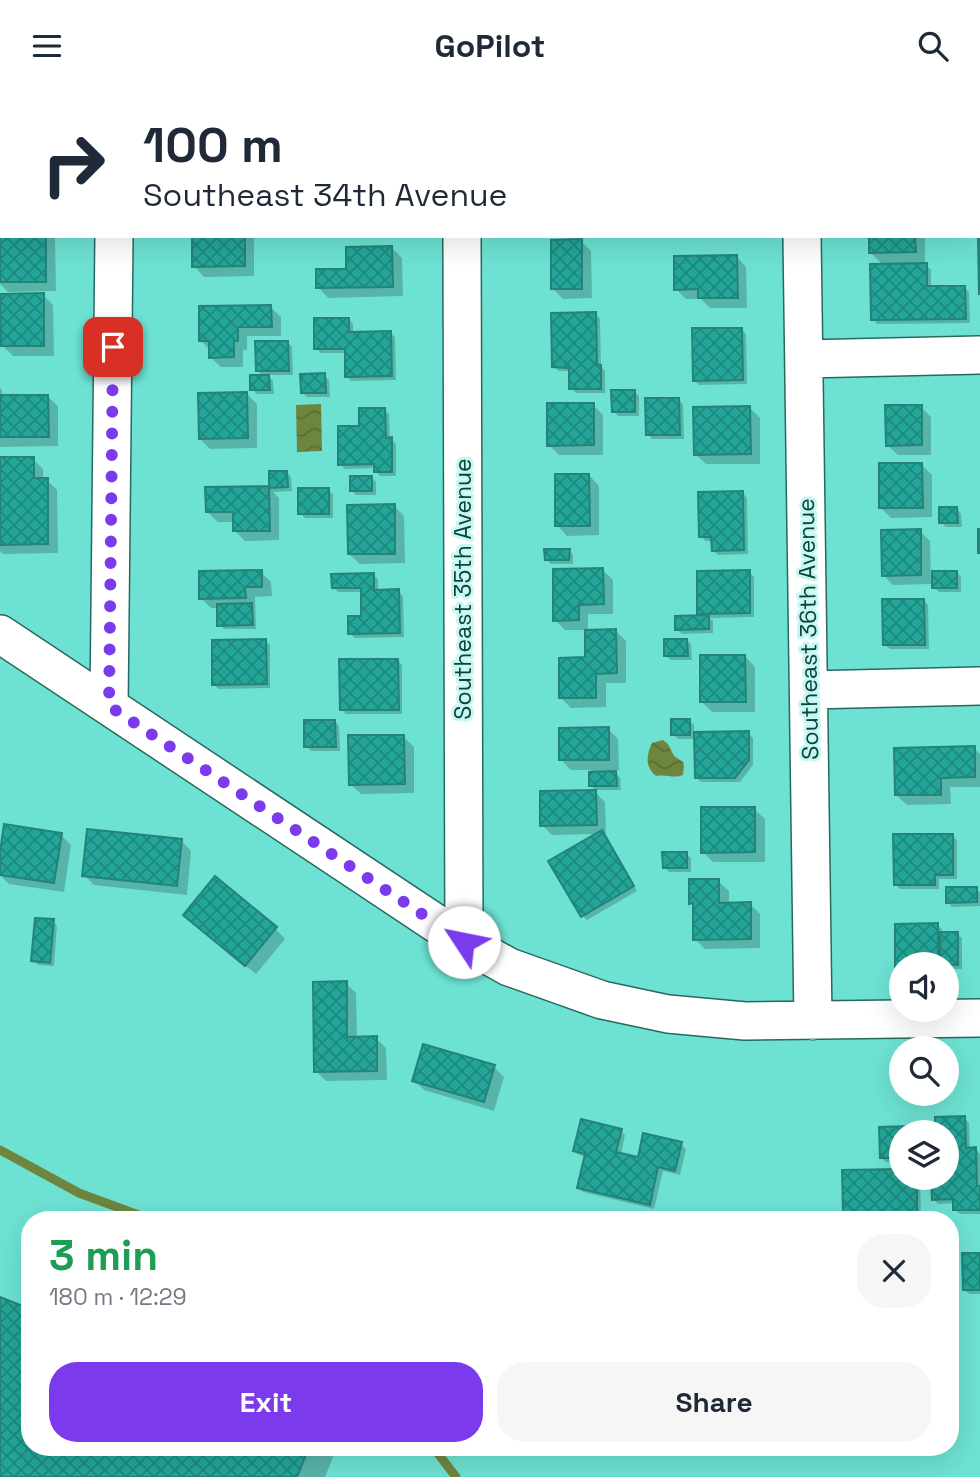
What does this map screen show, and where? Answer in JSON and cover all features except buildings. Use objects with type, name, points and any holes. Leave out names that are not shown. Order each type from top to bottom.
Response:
[{"type":"street","points":[[109,706],[114,238]]},
{"type":"street","name":"Southeast 35th Avenue","points":[[461,238],[464,942]]},
{"type":"street","name":"Southeast 36th Avenue","points":[[802,238],[813,1021]]},
{"type":"street","points":[[804,359],[980,355]]},
{"type":"street","points":[[0,634],[464,942],[509,967],[602,1000],[668,1014],[746,1021],[980,1018]]},
{"type":"street","points":[[808,690],[980,686]]},
{"type":"water","points":[[321,404],[322,451],[297,452],[296,405]]},
{"type":"water","points":[[663,740],[674,756],[683,762],[683,775],[656,776],[650,769],[648,757],[652,743]]},
{"type":"waterway","points":[[0,1150],[79,1193],[128,1211]]},
{"type":"waterway","points":[[440,1456],[456,1477]]},
{"type":"route","points":[[113,347],[109,706],[464,942]]}]
